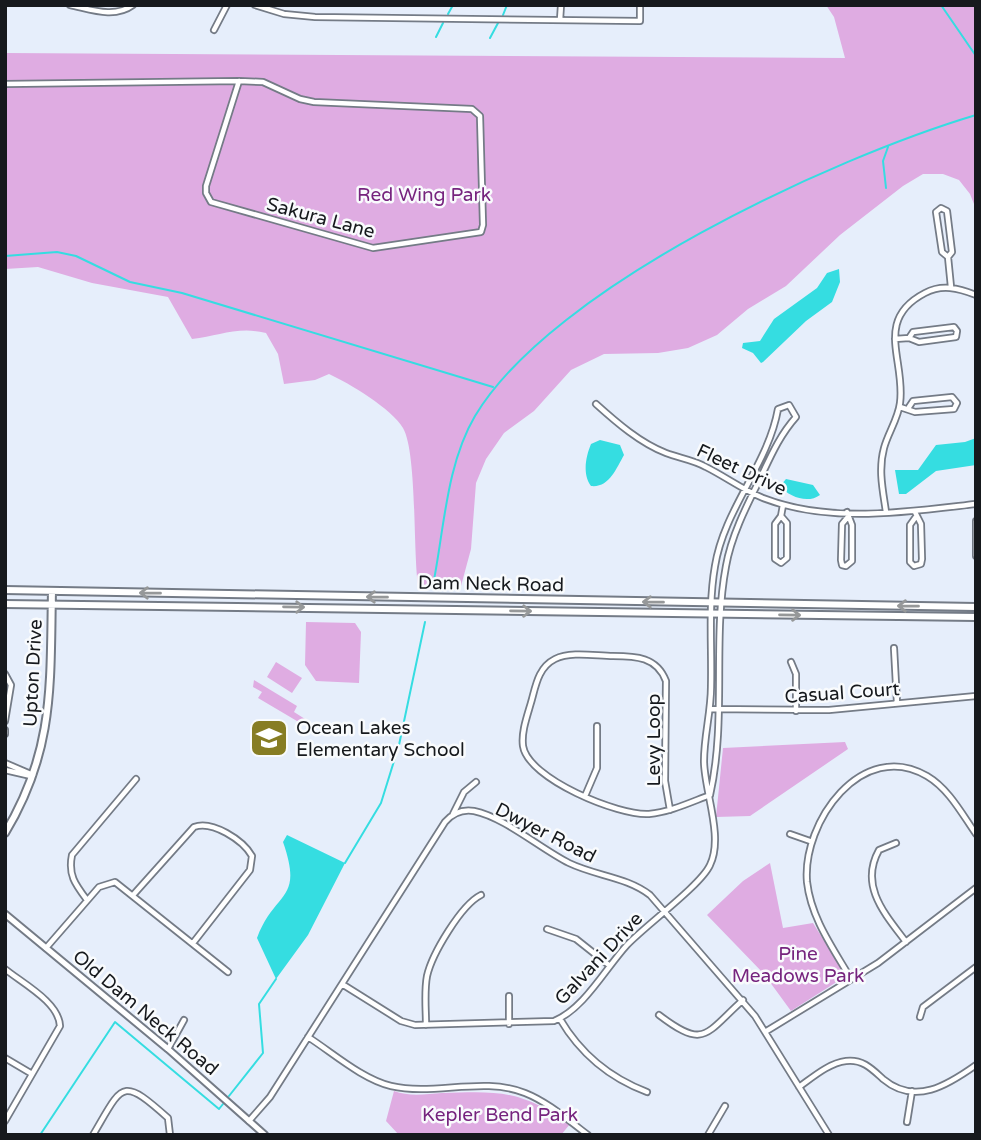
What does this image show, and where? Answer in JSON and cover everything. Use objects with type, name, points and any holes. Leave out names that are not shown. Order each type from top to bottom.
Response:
[{"type":"main road","name":"Dam Neck Road","points":[[5,590],[976,607]]},
{"type":"main road","name":"Upton Drive","points":[[5,833],[33,776],[49,710],[52,591]]},
{"type":"main road","points":[[264,607],[265,595]]},
{"type":"main road","name":"Dam Neck Road","points":[[5,604],[976,617]]},
{"type":"street","points":[[70,5],[108,13],[126,10],[133,5]]},
{"type":"street","points":[[214,30],[227,5]]},
{"type":"street","points":[[255,5],[284,14],[315,17],[640,21],[640,5]]},
{"type":"street","points":[[559,20],[561,5]]},
{"type":"street","name":"Sakura Lane","points":[[5,84],[239,81],[263,82],[300,99],[314,102],[477,111],[480,116],[484,225],[481,232],[373,248],[211,202],[205,193],[206,186],[239,81]]},
{"type":"street","points":[[948,257],[942,253],[936,212],[941,208],[947,211],[952,252],[948,257],[951,287]]},
{"type":"street","points":[[886,512],[882,456],[900,407],[901,383],[894,351],[897,323],[911,302],[929,291],[951,287],[976,295]]},
{"type":"street","points":[[895,339],[909,338],[919,342],[956,337],[957,331],[954,327],[913,332],[909,338]]},
{"type":"street","points":[[900,407],[909,407],[915,412],[954,409],[957,402],[952,397],[913,401],[909,407]]},
{"type":"street","name":"Fleet Drive","points":[[596,404],[641,440],[664,452],[706,467],[753,494],[783,505],[847,515],[886,512],[915,515],[976,505]]},
{"type":"street","name":"Galvani Drive","points":[[342,984],[401,1021],[426,1025],[547,1022],[569,1012],[610,965],[706,872],[712,862],[710,795],[720,709],[722,603],[726,565],[753,494],[779,438],[796,416],[789,405],[778,409],[771,435],[719,548],[709,603],[710,709],[704,763],[710,795]]},
{"type":"street","points":[[781,516],[787,523],[787,558],[781,563],[775,559],[775,528],[783,505]]},
{"type":"street","points":[[847,515],[852,525],[852,561],[846,566],[842,565],[841,560],[842,524],[847,515]]},
{"type":"street","points":[[915,515],[921,524],[922,559],[921,564],[914,566],[910,562],[910,535],[915,515]]},
{"type":"street","points":[[976,521],[976,556]]},
{"type":"street","points":[[894,648],[897,703]]},
{"type":"street","name":"Levy Loop","points":[[670,810],[665,781],[666,681],[656,665],[636,656],[561,657],[548,664],[538,679],[523,735],[525,753],[535,766],[585,796],[625,812],[647,814],[670,810],[710,795]]},
{"type":"street","points":[[791,662],[796,674],[796,711]]},
{"type":"street","points":[[5,674],[11,685],[5,721]]},
{"type":"street","name":"Casual Court","points":[[710,709],[796,711],[976,696]]},
{"type":"street","points":[[585,796],[597,768],[597,726]]},
{"type":"street","points":[[5,763],[33,776]]},
{"type":"street","points":[[851,979],[813,909],[807,872],[810,841],[827,807],[847,786],[864,775],[893,768],[920,773],[936,782],[976,834]]},
{"type":"street","points":[[5,770],[33,776]]},
{"type":"street","points":[[87,900],[73,881],[70,867],[72,855],[136,779]]},
{"type":"street","points":[[250,1121],[270,1097],[445,822],[453,815],[464,792],[476,782]]},
{"type":"street","name":"Dwyer Road","points":[[453,815],[477,812],[567,862],[635,885],[664,911],[743,1000],[829,1135]]},
{"type":"street","points":[[134,894],[194,827],[211,826],[245,847],[253,860],[250,870],[193,943]]},
{"type":"street","points":[[790,834],[810,841]]},
{"type":"street","points":[[896,843],[879,850],[873,864],[871,881],[877,903],[906,942]]},
{"type":"street","points":[[46,948],[99,887],[111,882],[134,894],[228,972]]},
{"type":"street","points":[[765,1032],[906,942],[976,888]]},
{"type":"street","points":[[426,1025],[426,985],[430,966],[469,903],[481,895]]},
{"type":"street","name":"Old Dam Neck Road","points":[[5,914],[168,1049],[265,1135]]},
{"type":"street","points":[[547,929],[576,939],[610,965]]},
{"type":"street","points":[[920,1017],[923,1007],[976,967]]},
{"type":"street","points":[[5,969],[49,1005],[60,1020],[58,1030],[5,1121]]},
{"type":"street","points":[[509,996],[509,1024]]},
{"type":"street","points":[[659,1015],[683,1033],[699,1035],[710,1029],[743,1000]]},
{"type":"street","points":[[559,1018],[571,1037],[597,1063],[623,1082],[647,1092]]},
{"type":"street","points":[[168,1049],[184,1020]]},
{"type":"street","points":[[308,1037],[384,1084],[401,1088],[494,1087],[516,1090],[536,1098],[588,1135]]},
{"type":"street","points":[[5,1058],[33,1074]]},
{"type":"street","points":[[799,1087],[830,1066],[851,1061],[865,1064],[895,1086],[912,1091],[940,1089],[976,1065]]},
{"type":"street","points":[[93,1135],[117,1094],[130,1089],[139,1092],[169,1118],[170,1135]]},
{"type":"street","points":[[907,1122],[912,1091]]},
{"type":"street","points":[[708,1135],[725,1106]]},
{"type":"green space","name":"Red Wing Park","points":[[826,5],[976,5],[976,209],[970,194],[959,180],[943,174],[923,174],[903,186],[840,235],[786,286],[748,309],[717,335],[688,348],[658,353],[604,354],[571,370],[534,411],[504,433],[486,459],[476,483],[471,549],[461,586],[418,585],[413,479],[407,440],[403,428],[390,413],[369,397],[329,374],[315,380],[284,384],[278,354],[266,333],[237,331],[192,339],[168,297],[92,283],[38,267],[5,269],[5,53],[845,58],[834,17]]},
{"type":"green space","points":[[306,622],[355,623],[361,632],[359,683],[316,681],[305,665]]},
{"type":"green space","points":[[276,662],[302,678],[292,693],[267,677]]},
{"type":"green space","points":[[254,680],[297,706],[294,712],[305,719],[302,724],[258,698],[262,692],[253,687]]},
{"type":"green space","points":[[845,742],[848,749],[750,816],[716,817],[723,748]]},
{"type":"green space","name":"Pine Meadows Park","points":[[770,863],[783,928],[813,923],[846,976],[791,1011],[764,974],[707,915],[743,881]]},
{"type":"green space","name":"Kepler Bend Park","points":[[394,1091],[412,1095],[480,1092],[509,1095],[537,1105],[570,1124],[561,1135],[399,1135],[386,1121]]},
{"type":"water","points":[[839,269],[840,282],[832,302],[806,321],[763,362],[742,348],[743,343],[760,341],[774,319],[817,288],[827,273]]},
{"type":"water","points":[[976,438],[976,465],[936,471],[906,494],[899,494],[895,470],[918,470],[936,445]]},
{"type":"water","points":[[600,440],[620,445],[624,455],[607,481],[591,486],[586,476],[586,459],[591,444]]},
{"type":"water","points":[[786,479],[813,485],[820,495],[810,499],[793,496],[780,486]]},
{"type":"water","points":[[287,835],[345,863],[308,935],[276,979],[257,938],[289,886],[289,861],[283,842]]},
{"type":"waterway","points":[[448,14],[453,5]]},
{"type":"waterway","points":[[503,15],[507,5]]},
{"type":"waterway","points":[[941,5],[976,56]]},
{"type":"waterway","points":[[436,37],[443,23]]},
{"type":"waterway","points":[[490,38],[498,23]]},
{"type":"waterway","points":[[433,585],[447,499],[465,435],[475,416],[513,368],[566,320],[630,275],[701,233],[775,195],[848,162],[976,115]]},
{"type":"waterway","points":[[886,188],[883,161],[888,147]]},
{"type":"waterway","points":[[5,256],[57,252],[76,256],[130,282],[182,293],[493,387]]},
{"type":"waterway","points":[[345,863],[381,803],[399,745],[425,622]]},
{"type":"waterway","points":[[229,1096],[263,1053],[259,1004],[276,979]]},
{"type":"waterway","points":[[40,1135],[115,1022],[219,1109],[223,1104]]},
{"type":"place","name":"Ocean Lakes Elementary School","points":[[269,738]]}]
